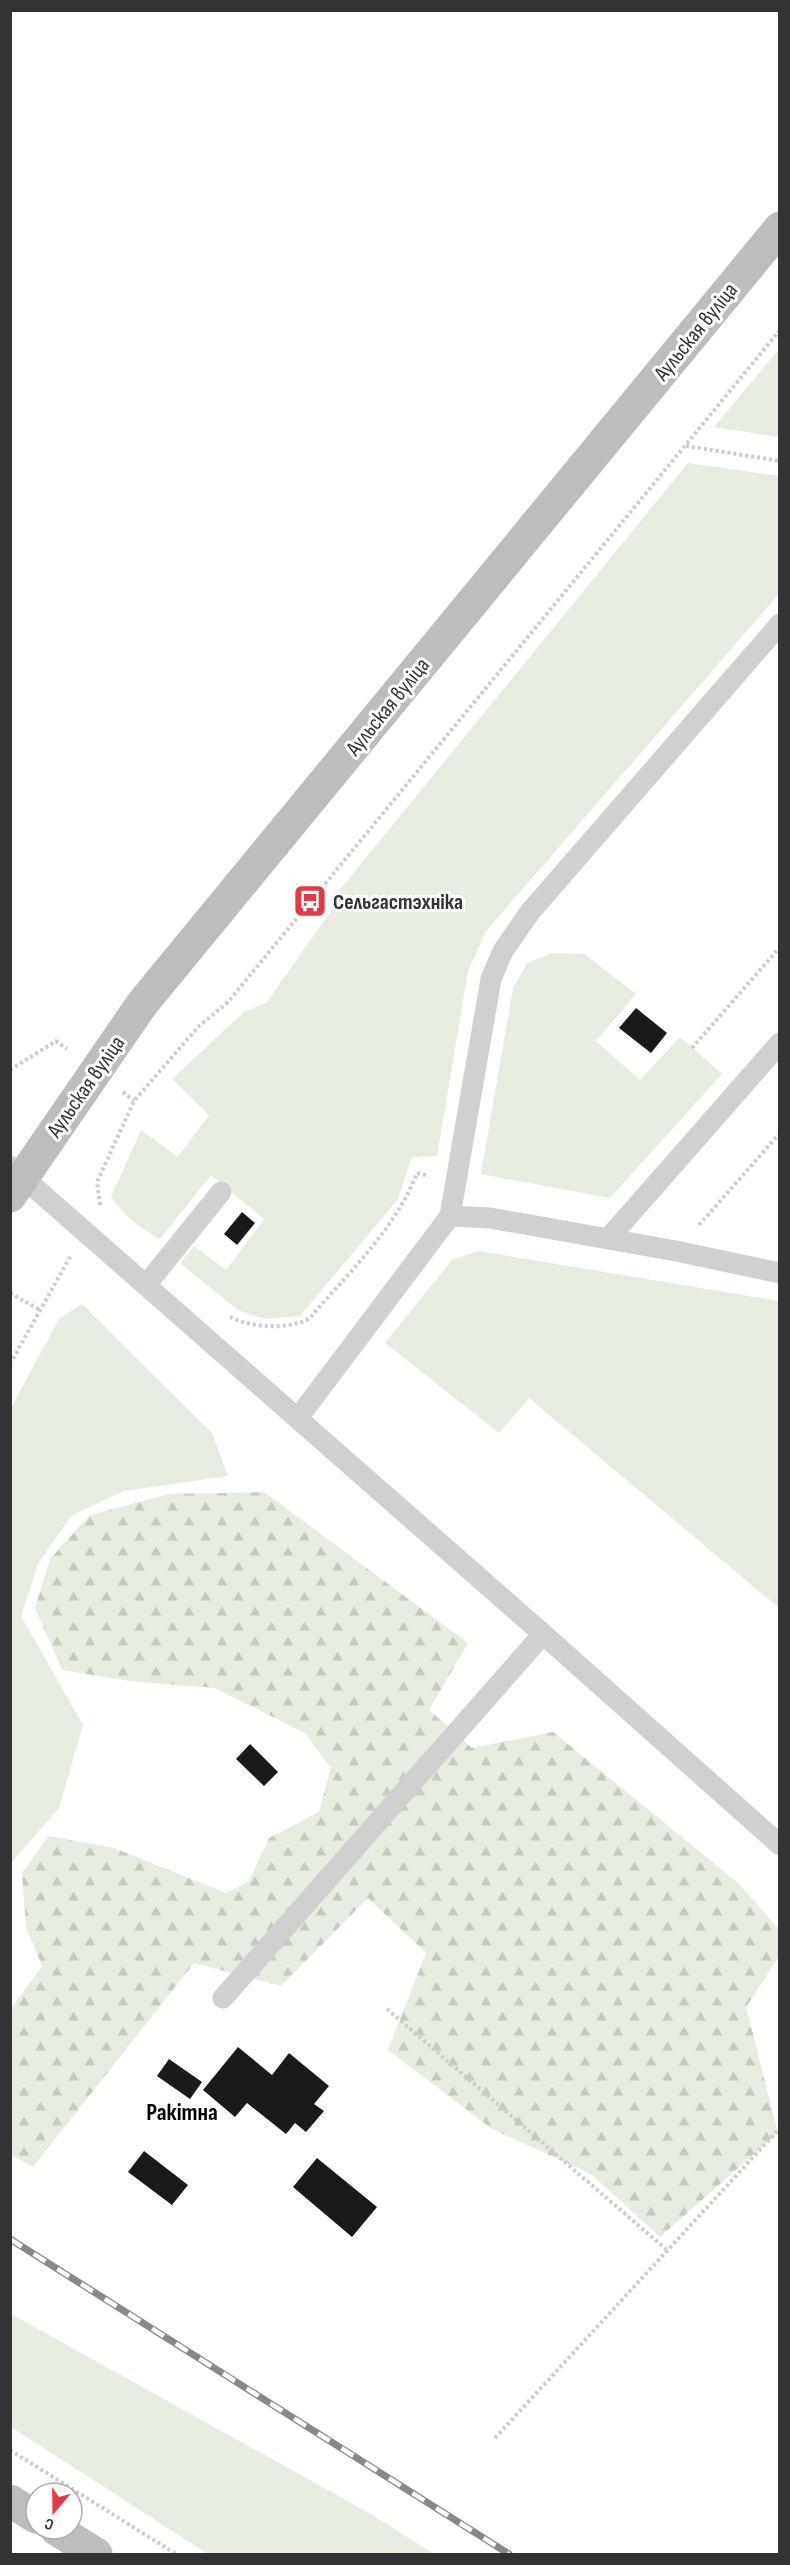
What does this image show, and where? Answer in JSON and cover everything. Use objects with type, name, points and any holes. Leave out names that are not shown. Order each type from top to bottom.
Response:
[{"type":"street","name":"Аульская вуліца","points":[[15,1179],[142,1004],[765,259],[780,228]]},
{"type":"street","points":[[10,2501],[24,2510]]},
{"type":"street","points":[[75,2541],[96,2554]]},
{"type":"lane","points":[[297,1418],[450,1216],[491,979],[503,951],[530,912],[780,624]]},
{"type":"lane","points":[[608,1239],[780,1043]]},
{"type":"lane","points":[[15,1179],[86,1234],[146,1285],[780,1845]]},
{"type":"lane","points":[[146,1285],[221,1192]]},
{"type":"lane","points":[[450,1216],[490,1218],[676,1251],[780,1273]]},
{"type":"lane","points":[[223,1998],[543,1634]]},
{"type":"path","points":[[10,1364],[64,1265],[101,1212],[97,1182],[134,1101],[198,1027],[228,1002],[780,330]]},
{"type":"path","points":[[685,446],[780,461]]},
{"type":"path","points":[[692,1048],[780,947]]},
{"type":"path","points":[[10,1070],[56,1041]]},
{"type":"path","points":[[676,1251],[780,1134]]},
{"type":"path","points":[[222,1311],[231,1318],[250,1325],[295,1325],[309,1319],[390,1225],[408,1195],[417,1173],[456,1181]]},
{"type":"path","points":[[10,1293],[40,1310]]},
{"type":"path","points":[[387,2009],[667,2250]]},
{"type":"path","points":[[495,2438],[780,2128]]},
{"type":"path","points":[[10,2450],[176,2554]]},
{"type":"green space","points":[[779,349],[779,437],[714,427]]},
{"type":"green space","points":[[688,463],[779,476],[779,594],[486,931],[468,971],[437,1156],[412,1157],[398,1199],[300,1316],[266,1319],[239,1311],[180,1263],[194,1246],[226,1270],[264,1219],[211,1175],[160,1239],[139,1226],[111,1197],[141,1130],[178,1157],[209,1115],[172,1079],[244,1012],[266,1003],[332,910],[338,892]]},
{"type":"green space","points":[[552,953],[584,954],[636,994],[596,1041],[640,1080],[680,1037],[722,1074],[610,1198],[481,1174],[513,988],[527,963]]},
{"type":"green space","points":[[478,1251],[779,1301],[779,1608],[529,1398],[499,1433],[385,1343],[452,1260]]},
{"type":"green space","points":[[82,1304],[212,1433],[228,1476],[124,1491],[71,1516],[38,1564],[21,1616],[83,1725],[59,1808],[11,1863],[11,1408],[59,1319]]},
{"type":"green space","points":[[264,1492],[468,1643],[429,1710],[472,1748],[553,1732],[738,1883],[779,1929],[779,1957],[746,2007],[778,2133],[660,2237],[591,2174],[492,2129],[388,2050],[426,1953],[368,1898],[281,1986],[194,1963],[33,2167],[11,2155],[11,2009],[42,1966],[26,1927],[22,1873],[49,1836],[114,1848],[226,1893],[249,1881],[269,1838],[319,1812],[331,1768],[305,1733],[215,1688],[130,1681],[62,1670],[35,1608],[50,1559],[90,1515],[169,1494]]},
{"type":"green space","points":[[11,2314],[369,2513],[434,2554],[208,2554],[11,2427]]},
{"type":"building","points":[[636,1008],[667,1033],[651,1053],[619,1028]]},
{"type":"building","points":[[242,1212],[255,1223],[237,1245],[224,1234]]},
{"type":"building","points":[[250,1744],[278,1772],[264,1786],[236,1759]]},
{"type":"building","points":[[238,2047],[272,2075],[289,2053],[329,2086],[314,2104],[324,2111],[306,2132],[295,2123],[286,2134],[247,2103],[235,2117],[203,2090]]},
{"type":"building","points":[[169,2059],[202,2082],[190,2099],[157,2076]]},
{"type":"building","points":[[144,2151],[188,2185],[172,2205],[128,2172]]},
{"type":"building","points":[[317,2158],[377,2207],[352,2237],[293,2187]]},
{"type":"railway","points":[[10,2239],[509,2554]]},
{"type":"place","name":"Сельгастэхніка","points":[[310,901]]},
{"type":"district","name":"Ракітна","points":[[182,2112]]}]
